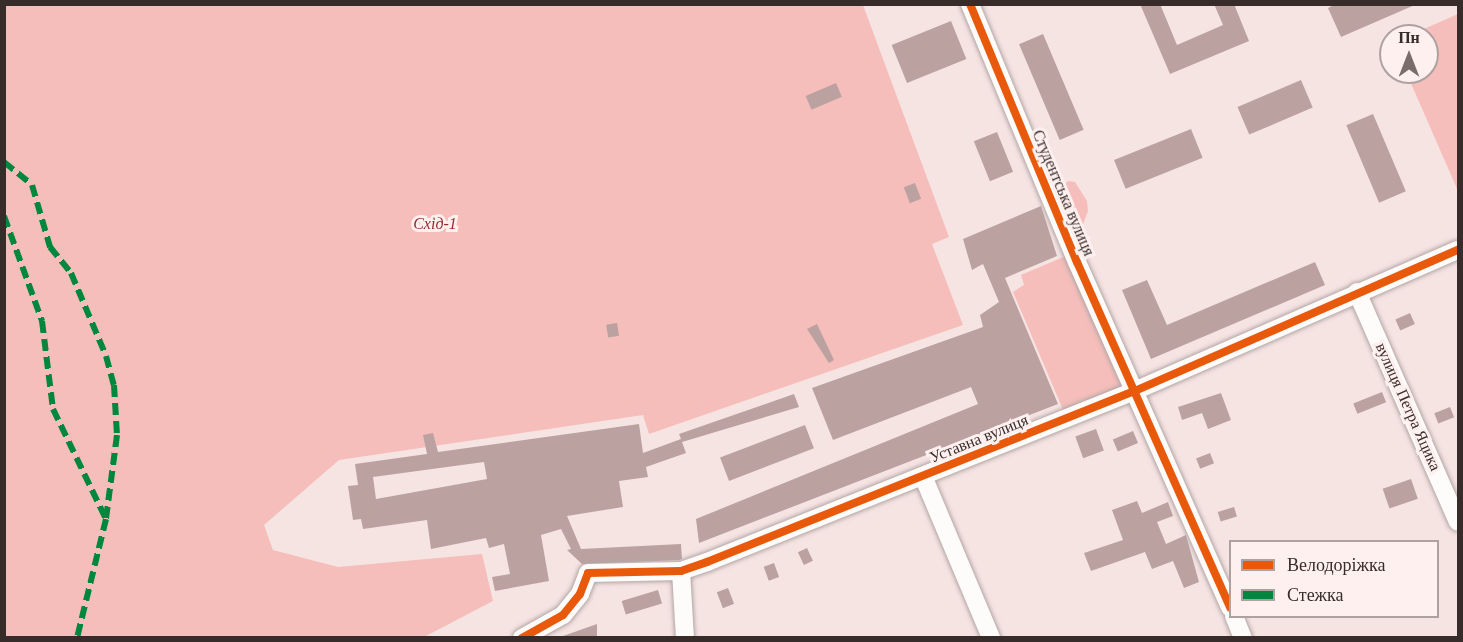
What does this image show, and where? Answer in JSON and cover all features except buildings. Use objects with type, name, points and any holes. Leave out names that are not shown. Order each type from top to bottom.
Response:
[{"type":"street","name":"Студентська вулиця","points":[[970,4],[1077,262],[1137,390],[1229,606]]},
{"type":"street","name":"Уставна вулиця","points":[[522,638],[563,615],[580,594],[588,573],[681,571],[1137,390],[1357,291],[1458,249]]},
{"type":"street","name":"вулиця Петра Яцика","points":[[1357,291],[1458,522]]},
{"type":"street","points":[[923,476],[991,638]]},
{"type":"street","points":[[681,571],[685,638]]},
{"type":"street","points":[[1235,618],[1243,638]]},
{"type":"green space","name":"Схід-1","points":[[4,5],[863,5],[949,237],[932,244],[963,325],[649,434],[643,415],[339,460],[264,525],[273,550],[338,567],[482,554],[493,601],[424,637],[5,637]]},
{"type":"green space","points":[[1458,14],[1458,191],[1411,84],[1439,84],[1439,24],[1435,24]]},
{"type":"green space","points":[[1068,181],[1075,182],[1087,201],[1088,211],[1082,227],[1073,227],[1058,192]]},
{"type":"green space","points":[[1068,255],[1125,384],[1122,389],[1064,412],[1013,292],[1024,285],[1021,275]]},
{"type":"marked path","points":[[4,162],[32,185],[50,247],[71,273],[106,356],[114,385],[117,435],[106,519]]},
{"type":"marked path","points":[[4,216],[42,321],[53,409],[106,519],[77,638]]},
{"type":"cycle path","points":[[970,4],[1077,262],[1229,606]]},
{"type":"cycle path","points":[[522,638],[563,615],[580,594],[588,573],[681,571],[707,562],[1137,390],[1458,250]]}]
